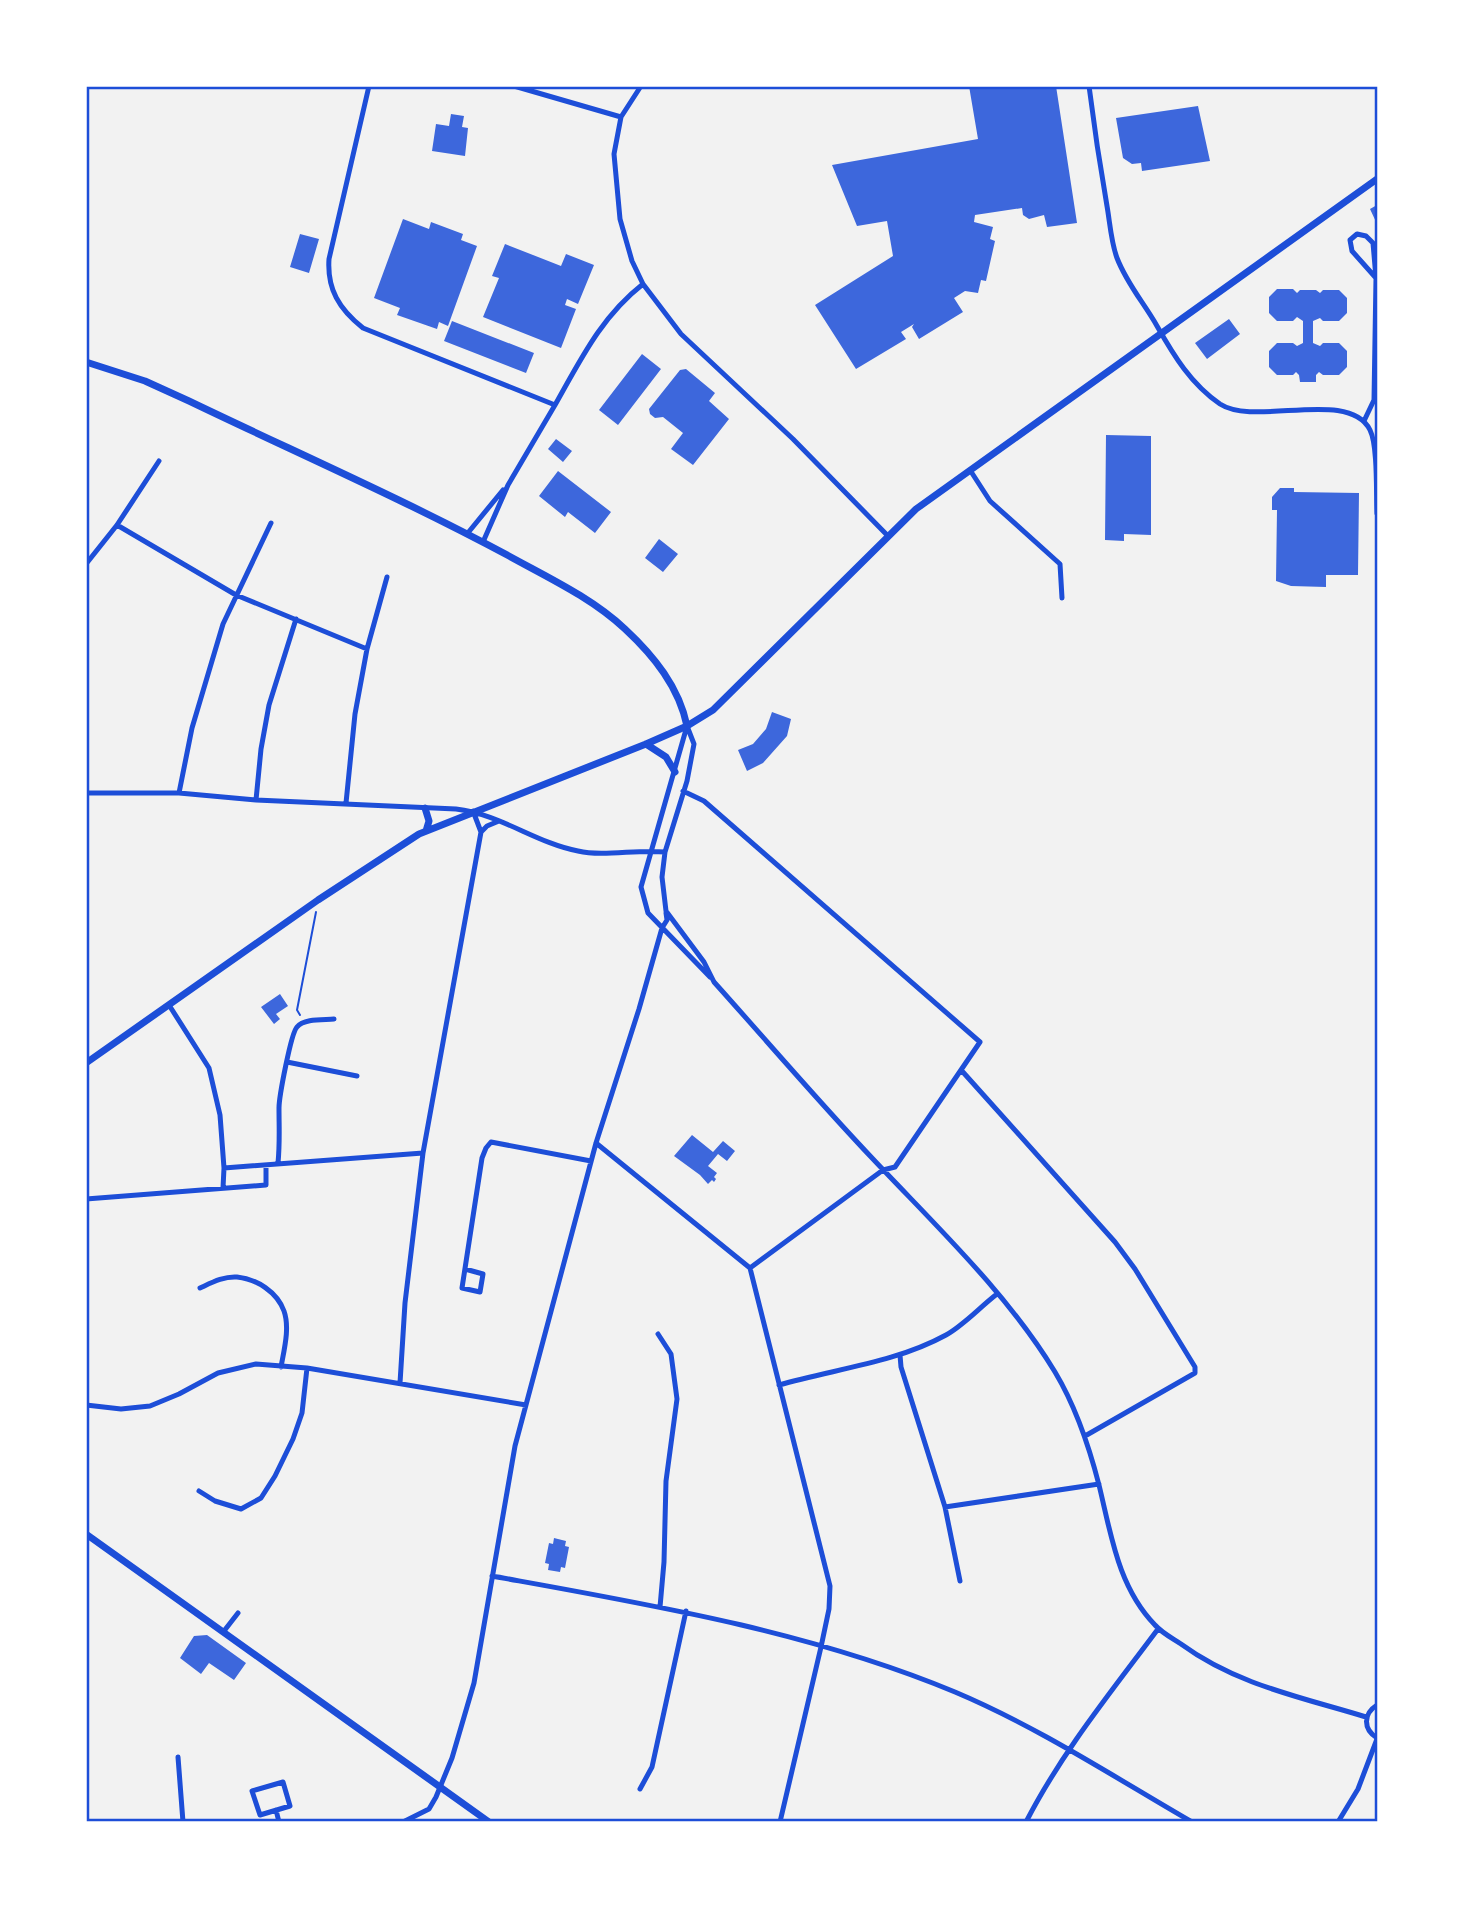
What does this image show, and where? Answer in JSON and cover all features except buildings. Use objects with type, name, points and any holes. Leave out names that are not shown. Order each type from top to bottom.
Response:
[{"type":"main road","points":[[86,1063],[318,900],[426,831],[646,744],[687,726],[713,710],[916,509],[1377,179]]},
{"type":"main road","points":[[86,362],[145,382],[189,401],[483,542],[595,604],[625,629],[664,673],[681,705],[687,726]]},
{"type":"main road","points":[[646,744],[666,757],[675,772]]},
{"type":"main road","points":[[425,808],[429,821],[426,831]]},
{"type":"main road","points":[[86,1534],[489,1822]]},
{"type":"street","points":[[369,86],[329,259],[328,275],[339,306],[363,328],[555,405]]},
{"type":"street","points":[[514,86],[621,117]]},
{"type":"street","points":[[641,86],[621,117],[614,154],[620,219],[632,261],[643,284],[681,334],[793,439],[888,536]]},
{"type":"street","points":[[1089,86],[1115,254],[1131,288],[1162,335],[1198,387],[1222,405],[1245,411],[1336,411],[1351,413],[1364,421],[1371,431],[1374,445],[1377,514]]},
{"type":"street","points":[[1364,421],[1374,400],[1376,278],[1373,243],[1366,236],[1357,234],[1350,240],[1351,248],[1376,278]]},
{"type":"street","points":[[483,542],[508,485],[598,331],[621,302],[643,284]]},
{"type":"street","points":[[86,564],[117,525],[159,461]]},
{"type":"street","points":[[970,470],[990,501],[1060,564],[1062,598]]},
{"type":"street","points":[[467,534],[508,485]]},
{"type":"street","points":[[179,793],[192,728],[223,624],[271,523]]},
{"type":"street","points":[[117,525],[236,595],[367,649]]},
{"type":"street","points":[[346,803],[355,715],[367,649],[387,577]]},
{"type":"street","points":[[256,800],[269,705],[296,619]]},
{"type":"street","points":[[687,726],[649,850],[641,887],[648,913],[730,999],[835,1119],[1025,1325],[1056,1374],[1085,1436],[1124,1577],[1144,1613],[1158,1629],[1194,1654],[1255,1685],[1366,1717]]},
{"type":"street","points":[[403,1822],[429,1809],[441,1787],[474,1683],[515,1446],[596,1143],[662,928],[667,920],[662,877],[665,852],[692,762],[694,744],[687,726]]},
{"type":"street","points":[[683,791],[704,801],[980,1042],[895,1167],[883,1170],[750,1268]]},
{"type":"street","points":[[86,793],[179,793],[256,800],[473,811],[579,852],[665,852]]},
{"type":"street","points":[[400,1383],[405,1303],[423,1153],[481,832],[473,811]]},
{"type":"street","points":[[481,832],[487,826],[502,821]]},
{"type":"street","points":[[666,911],[704,962],[714,982]]},
{"type":"street","points":[[169,1005],[209,1068],[219,1115],[223,1188]]},
{"type":"street","points":[[278,1163],[281,1132],[279,1106],[291,1039],[296,1027],[305,1022],[334,1018]]},
{"type":"street","points":[[287,1062],[357,1076]]},
{"type":"street","points":[[962,1071],[1115,1242],[1135,1269],[1195,1367],[1195,1373],[1085,1436]]},
{"type":"street","points":[[465,1269],[483,1273],[480,1292],[462,1288],[482,1158],[491,1142],[591,1161]]},
{"type":"street","points":[[596,1143],[750,1268],[830,1586],[821,1647],[780,1822]]},
{"type":"street","points":[[224,1168],[423,1153]]},
{"type":"street","points":[[86,1199],[266,1185],[266,1165]]},
{"type":"street","points":[[200,1288],[236,1277],[256,1282],[273,1293],[285,1313],[286,1336],[281,1367]]},
{"type":"street","points":[[779,1385],[900,1355],[948,1334],[997,1294]]},
{"type":"street","points":[[658,1334],[671,1354],[677,1399],[666,1481],[660,1606]]},
{"type":"street","points":[[900,1355],[901,1367],[945,1507],[960,1581]]},
{"type":"street","points":[[86,1405],[121,1409],[150,1406],[218,1373],[256,1364],[307,1368],[526,1405]]},
{"type":"street","points":[[199,1491],[215,1501],[241,1509],[261,1498],[275,1476],[302,1413],[307,1368]]},
{"type":"street","points":[[945,1507],[1098,1484]]},
{"type":"street","points":[[492,1576],[686,1611],[890,1667],[955,1692],[1069,1749],[1192,1822]]},
{"type":"street","points":[[640,1789],[652,1767],[686,1611]]},
{"type":"street","points":[[224,1631],[238,1613]]},
{"type":"street","points":[[1026,1822],[1069,1749],[1158,1629]]},
{"type":"street","points":[[1338,1822],[1358,1789],[1377,1738],[1367,1727],[1366,1717],[1377,1705]]},
{"type":"street","points":[[178,1758],[183,1822]]},
{"type":"street","points":[[283,1782],[290,1806],[276,1811],[260,1815],[252,1791],[283,1782]]},
{"type":"street","points":[[276,1811],[279,1822]]},
{"type":"street","points":[[1174,1822],[1178,1814]]},
{"type":"path","points":[[305,1022],[297,1010],[318,900]]}]
